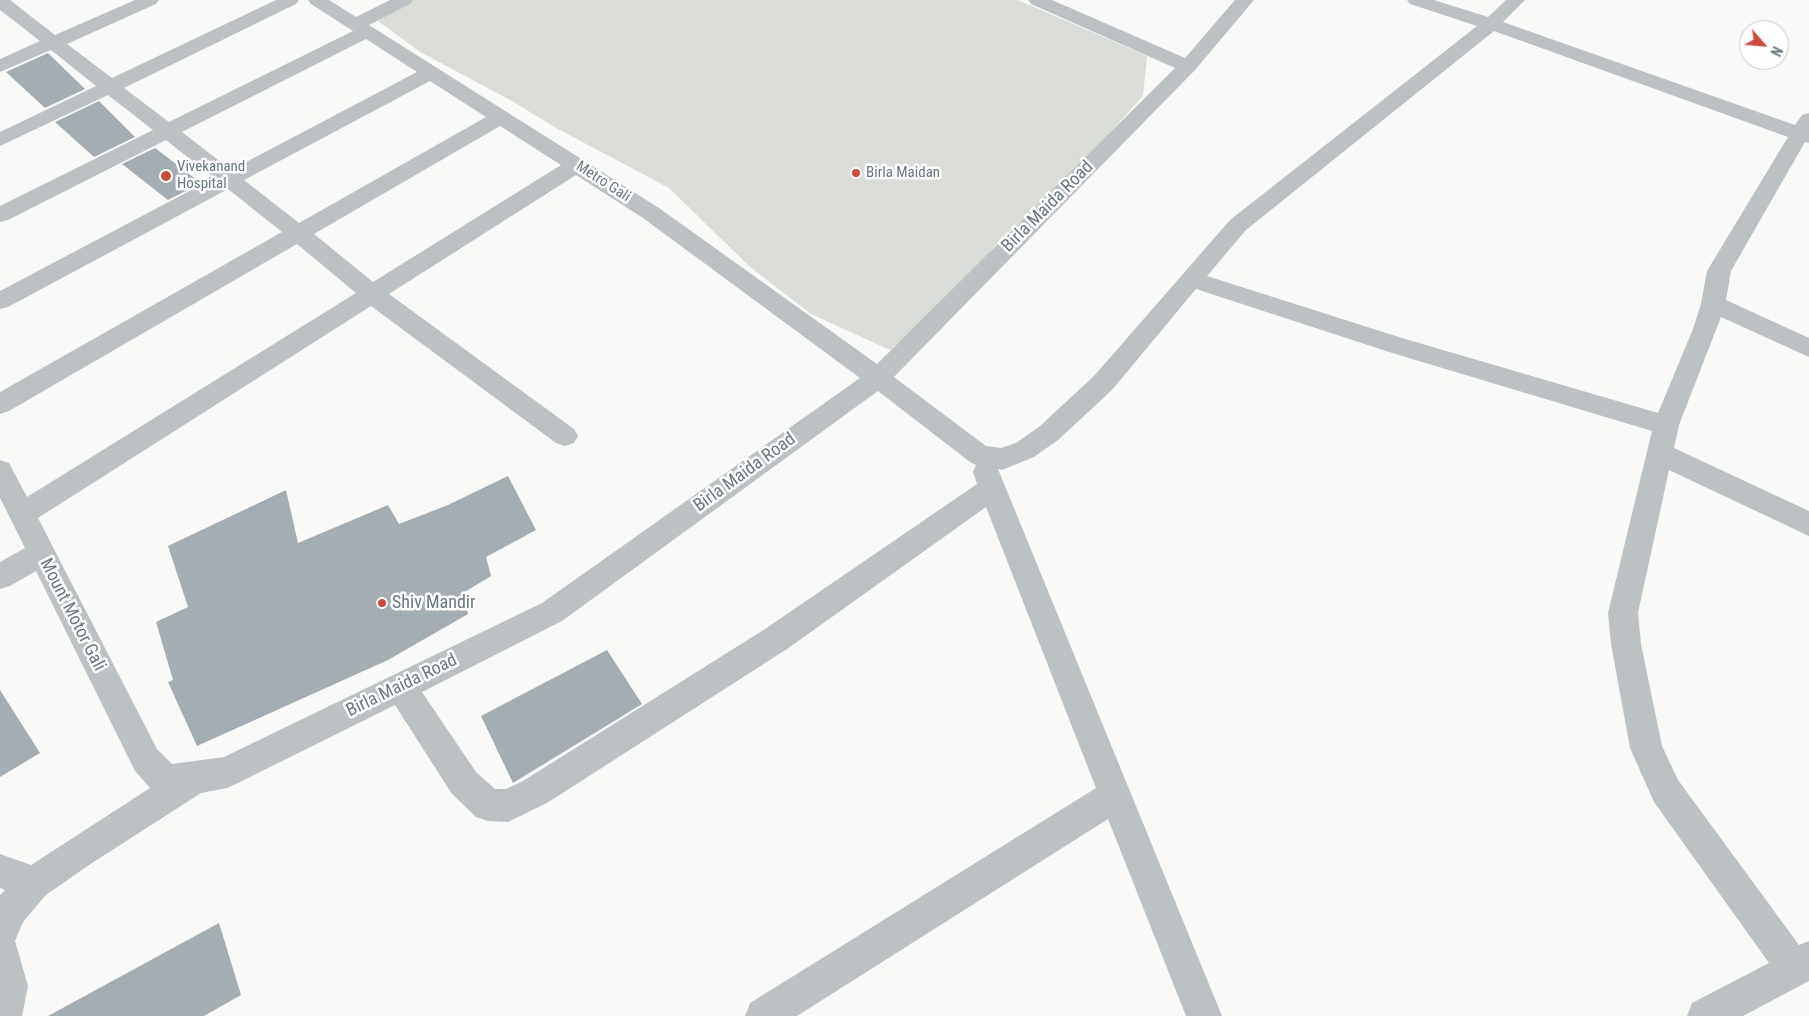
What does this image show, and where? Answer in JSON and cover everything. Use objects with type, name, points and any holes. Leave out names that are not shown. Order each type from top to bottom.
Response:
[{"type":"street","points":[[0,66],[150,0]]},
{"type":"street","points":[[0,140],[290,0]]},
{"type":"street","name":"Metro Gali","points":[[317,0],[651,213],[878,378],[979,455]]},
{"type":"street","points":[[0,214],[166,131],[363,28],[404,0]]},
{"type":"street","points":[[1037,0],[1188,66]]},
{"type":"street","name":"Birla Maida Road","points":[[146,760],[165,780],[194,778],[227,772],[552,612],[878,378],[1188,66],[1245,0]]},
{"type":"street","points":[[1416,0],[1806,130],[1719,271],[1713,304],[1666,425],[1623,613],[1626,644],[1646,748],[1666,791],[1802,964],[1705,1016]]},
{"type":"street","points":[[979,455],[1002,460],[1024,450],[1049,432],[1103,383],[1238,225],[1491,24],[1516,0]]},
{"type":"street","points":[[7,4],[53,43],[298,233],[372,294],[565,436]]},
{"type":"street","points":[[0,302],[432,72]]},
{"type":"street","points":[[0,404],[502,117]]},
{"type":"street","points":[[21,516],[577,165]]},
{"type":"street","points":[[1190,279],[1398,346],[1666,425]]},
{"type":"street","points":[[1713,304],[1809,348]]},
{"type":"street","points":[[1659,453],[1809,524]]},
{"type":"street","points":[[979,455],[1204,1016]]},
{"type":"street","name":"Mount Motor Gali","points":[[0,471],[21,516],[146,760]]},
{"type":"street","points":[[401,687],[464,783],[488,805],[508,806],[535,792],[776,639],[992,488]]},
{"type":"street","points":[[0,577],[41,553]]},
{"type":"street","points":[[0,935],[10,910],[34,884],[77,853],[194,778]]},
{"type":"street","points":[[763,1016],[1116,795]]},
{"type":"street","points":[[0,871],[34,884]]},
{"type":"street","points":[[0,947],[10,986],[4,1016]]},
{"type":"shaded area","name":"Birla Maidan","points":[[411,0],[1018,0],[1147,56],[1143,96],[1088,157],[999,241],[948,301],[890,350],[811,314],[750,267],[669,188],[556,128],[512,101],[420,52],[378,21]]},
{"type":"building","points":[[48,53],[85,89],[45,108],[6,72]]},
{"type":"building","points":[[99,101],[135,137],[94,157],[55,122]]},
{"type":"building","name":"Vivekanand Hospital","points":[[155,148],[201,183],[168,200],[122,164]]},
{"type":"building","name":"Shiv Mandir","points":[[508,476],[536,530],[486,557],[491,576],[463,593],[468,614],[388,660],[197,746],[168,682],[173,680],[156,622],[188,607],[168,546],[286,490],[298,543],[388,505],[399,524],[448,505]]},
{"type":"building","points":[[607,650],[642,704],[513,783],[481,716]]},
{"type":"building","points":[[0,690],[40,753],[0,777]]},
{"type":"building","points":[[219,923],[241,995],[204,1016],[48,1016]]},
{"type":"place","name":"Birla Maidan","points":[[856,173]]},
{"type":"place","name":"Vivekanand Hospital","points":[[166,176]]},
{"type":"place","name":"Shiv Mandir","points":[[382,603]]}]
